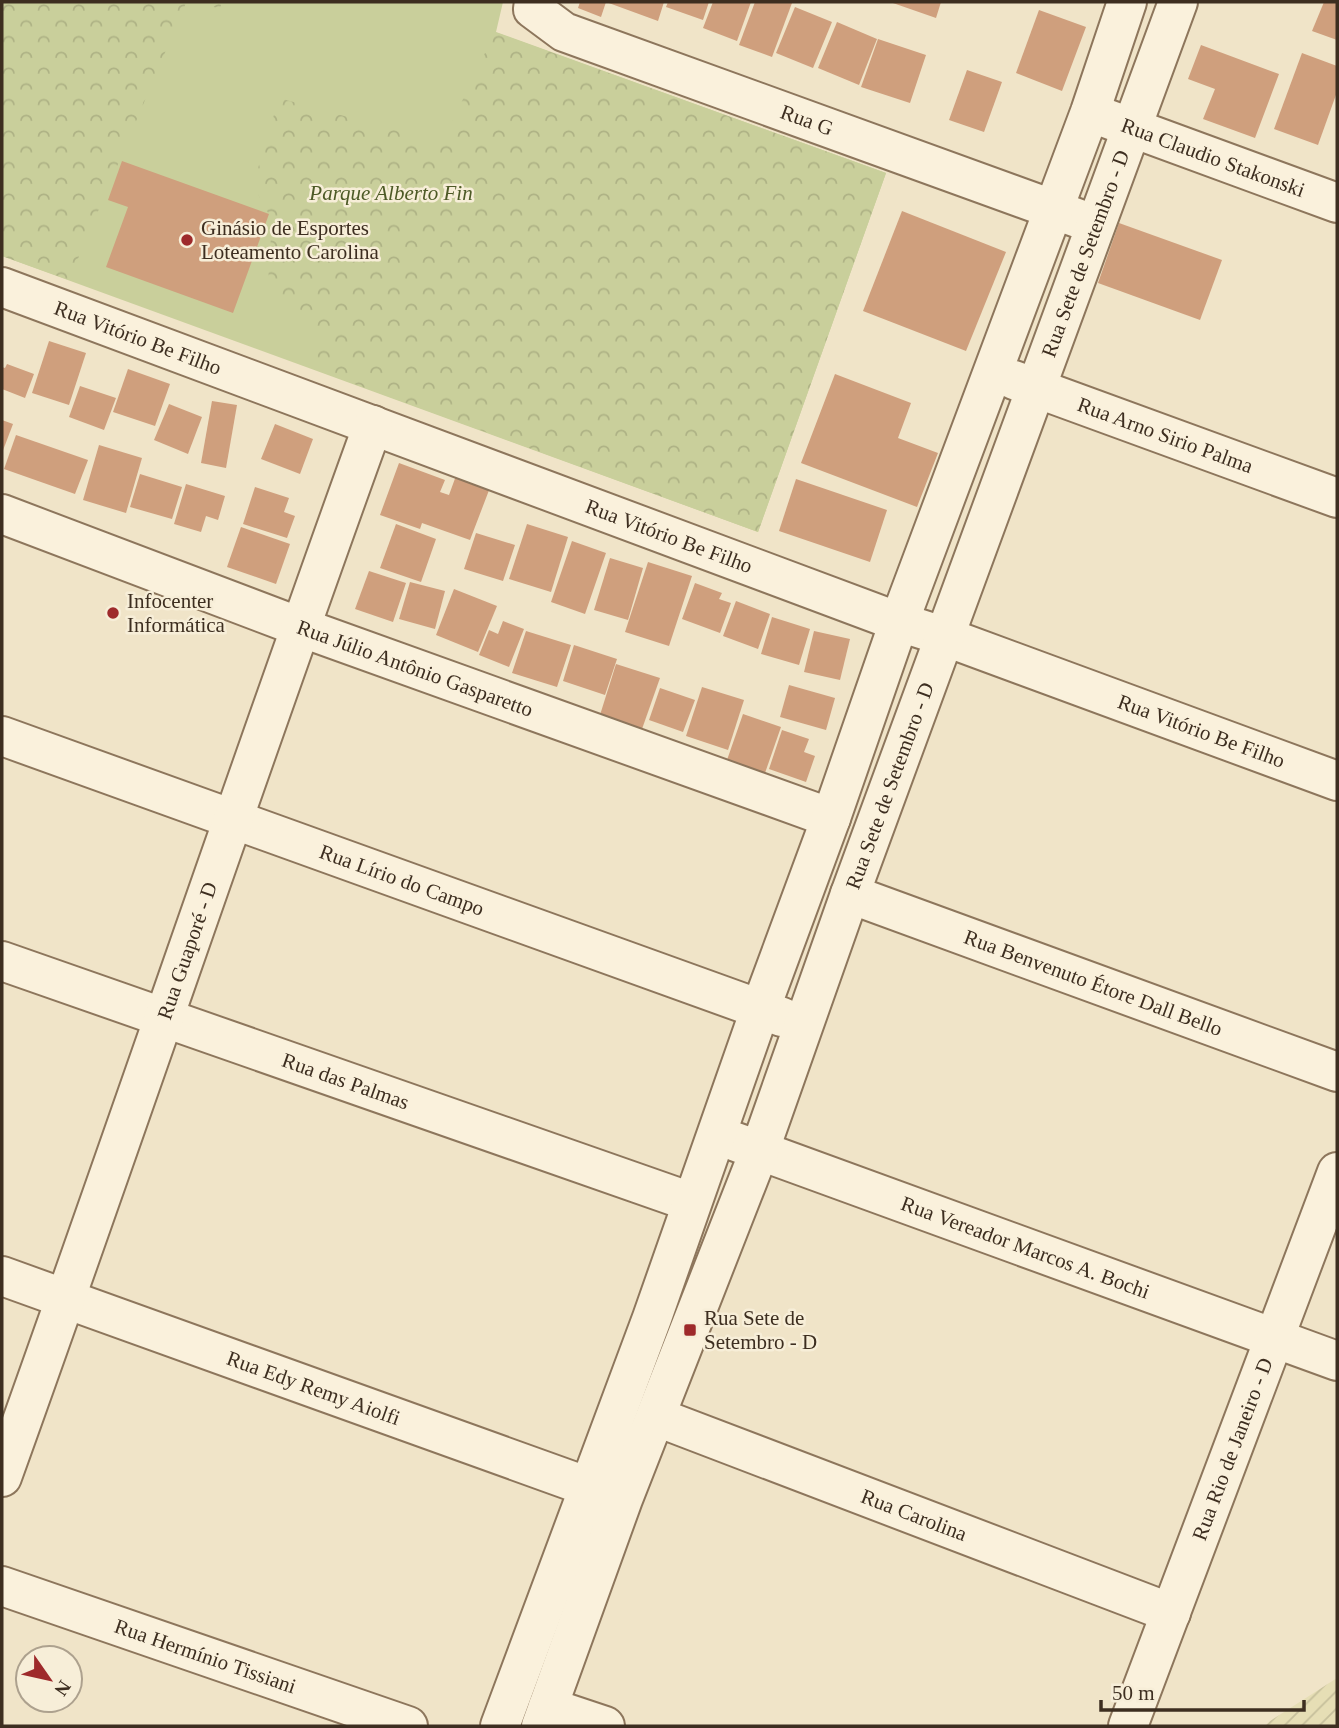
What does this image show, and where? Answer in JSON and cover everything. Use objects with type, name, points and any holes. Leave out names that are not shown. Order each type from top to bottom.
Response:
[{"type":"street","name":"Rua G","points":[[534,2],[533,9],[564,32],[1096,224]]},
{"type":"street","name":"Rua Sete de Setembro - D","points":[[545,1716],[652,1318],[715,1133],[900,622],[1090,112],[1117,4]]},
{"type":"street","points":[[1117,4],[1174,14]]},
{"type":"street","name":"Rua Sete de Setembro - D","points":[[500,1726],[606,1494],[657,1417],[759,1152],[850,894],[1174,14]]},
{"type":"street","name":"Rua Claudio Stakonski","points":[[1090,112],[1337,203]]},
{"type":"street","name":"Rua Vitório Be Filho","points":[[2,287],[900,622],[1337,781]]},
{"type":"street","name":"Rua Arno Sirio Palma","points":[[992,373],[1337,498]]},
{"type":"street","name":"Rua Guaporé - D","points":[[2,1477],[373,425]]},
{"type":"street","points":[[963,452],[1010,464]]},
{"type":"street","name":"Rua Júlio Antônio Gasparetto","points":[[2,514],[300,627],[831,817]]},
{"type":"street","name":"Rua Lírio do Campo","points":[[2,736],[804,1025]]},
{"type":"street","name":"Rua Benvenuto Étore Dall Bello","points":[[850,894],[1337,1072]]},
{"type":"street","name":"Rua das Palmas","points":[[2,961],[691,1202]]},
{"type":"street","name":"Rua Vereador Marcos A. Bochi","points":[[715,1133],[759,1152],[1275,1336],[1337,1361]]},
{"type":"street","name":"Rua Rio de Janeiro - D","points":[[1128,1726],[1337,1172]]},
{"type":"street","name":"Rua Edy Remy Aiolfi","points":[[2,1276],[606,1494]]},
{"type":"street","points":[[652,1318],[690,1330]]},
{"type":"street","name":"Rua Carolina","points":[[657,1417],[1171,1613]]},
{"type":"street","name":"Rua Hermínio Tissiani","points":[[2,1586],[408,1726]]},
{"type":"street","points":[[545,1716],[605,1726]]},
{"type":"shaded area","points":[[1337,1678],[1337,1726],[1265,1726],[1270,1721]]},
{"type":"green space","name":"Parque Alberto Fin","points":[[2,2],[503,2],[496,32],[886,173],[758,532],[2,256]]},
{"type":"green space","points":[[2,2],[222,2],[220,8],[186,3],[69,280],[2,256]]},
{"type":"green space","name":"Parque Alberto Fin","points":[[495,32],[886,173],[758,532],[319,371],[314,321],[268,283],[272,220],[253,185],[279,98],[442,143]]},
{"type":"building","points":[[580,2],[606,2],[601,17],[578,8]]},
{"type":"building","points":[[606,2],[664,2],[658,21]]},
{"type":"building","points":[[668,2],[709,2],[703,20],[666,7]]},
{"type":"building","points":[[713,2],[751,2],[737,41],[703,28]]},
{"type":"building","points":[[755,2],[792,3],[772,57],[739,45]]},
{"type":"building","points":[[890,2],[941,2],[936,18]]},
{"type":"building","points":[[1324,2],[1337,2],[1337,40],[1312,31]]},
{"type":"building","points":[[795,7],[832,22],[813,68],[776,53]]},
{"type":"building","points":[[1039,10],[1086,27],[1062,91],[1016,73]]},
{"type":"building","points":[[837,22],[877,39],[859,85],[818,68]]},
{"type":"building","points":[[878,39],[926,55],[910,103],[861,87]]},
{"type":"building","points":[[1201,45],[1279,74],[1255,138],[1203,119],[1215,89],[1188,79]]},
{"type":"building","points":[[1302,53],[1337,66],[1337,92],[1318,145],[1274,129]]},
{"type":"building","points":[[967,70],[1002,82],[984,132],[949,120]]},
{"type":"building","name":"Ginásio de Esportes Loteamento Carolina","points":[[122,161],[269,214],[233,313],[106,267],[128,207],[108,200]]},
{"type":"building","points":[[902,211],[1006,252],[966,351],[863,311]]},
{"type":"building","points":[[1119,223],[1222,260],[1200,320],[1098,283]]},
{"type":"building","points":[[49,341],[86,353],[69,405],[32,393]]},
{"type":"building","points":[[7,364],[34,374],[25,398],[2,389],[2,367],[5,368]]},
{"type":"building","points":[[128,369],[170,384],[155,426],[113,412]]},
{"type":"building","points":[[835,374],[911,403],[898,438],[938,453],[917,507],[801,463]]},
{"type":"building","points":[[80,386],[116,398],[104,430],[69,417]]},
{"type":"building","points":[[212,401],[237,405],[226,468],[201,463]]},
{"type":"building","points":[[169,404],[202,417],[188,454],[154,440]]},
{"type":"building","points":[[2,420],[13,424],[2,453]]},
{"type":"building","points":[[275,424],[313,439],[300,474],[261,459]]},
{"type":"building","points":[[16,435],[88,460],[75,494],[4,469]]},
{"type":"building","points":[[99,445],[142,458],[126,513],[83,500]]},
{"type":"building","points":[[399,463],[445,480],[440,492],[449,495],[457,473],[491,485],[470,540],[422,523],[420,529],[380,515]]},
{"type":"building","points":[[140,474],[182,487],[172,519],[130,507]]},
{"type":"building","points":[[796,479],[887,510],[870,562],[779,531]]},
{"type":"building","points":[[186,484],[225,496],[218,520],[206,516],[201,532],[174,524]]},
{"type":"building","points":[[255,487],[289,498],[284,512],[295,516],[287,538],[243,524]]},
{"type":"building","points":[[396,524],[436,539],[421,582],[380,568]]},
{"type":"building","points":[[527,524],[568,537],[551,592],[509,579]]},
{"type":"building","points":[[241,527],[290,544],[276,584],[227,567]]},
{"type":"building","points":[[476,533],[515,545],[503,581],[464,569]]},
{"type":"building","points":[[572,541],[606,553],[585,614],[551,602]]},
{"type":"building","points":[[610,558],[643,568],[628,620],[594,610]]},
{"type":"building","points":[[648,562],[692,576],[669,646],[625,632]]},
{"type":"building","points":[[369,571],[406,583],[393,622],[355,609]]},
{"type":"building","points":[[410,582],[445,591],[435,629],[399,619]]},
{"type":"building","points":[[695,583],[722,593],[719,599],[731,603],[720,633],[682,619]]},
{"type":"building","points":[[454,589],[497,606],[478,652],[436,635]]},
{"type":"building","points":[[736,601],[770,614],[758,649],[723,636]]},
{"type":"building","points":[[772,617],[810,629],[799,665],[761,654]]},
{"type":"building","points":[[503,621],[524,629],[509,667],[479,655],[489,630],[498,634]]},
{"type":"building","points":[[526,631],[571,645],[557,687],[512,673]]},
{"type":"building","points":[[814,631],[850,639],[840,680],[804,672]]},
{"type":"building","points":[[574,645],[617,659],[605,695],[563,681]]},
{"type":"building","points":[[616,664],[660,678],[642,729],[600,715]]},
{"type":"building","points":[[789,685],[835,698],[826,730],[780,717]]},
{"type":"building","points":[[702,687],[744,700],[728,750],[686,736]]},
{"type":"building","points":[[660,688],[695,700],[683,732],[649,720]]},
{"type":"building","points":[[743,714],[781,727],[765,773],[727,760]]},
{"type":"building","points":[[782,730],[809,739],[804,752],[815,756],[806,782],[769,769]]},
{"type":"place","name":"Ginásio de Esportes Loteamento Carolina","points":[[187,240]]},
{"type":"place","name":"Infocenter Informática","points":[[113,613]]},
{"type":"place","name":"Rua Sete de Setembro - D","points":[[690,1330]]}]
